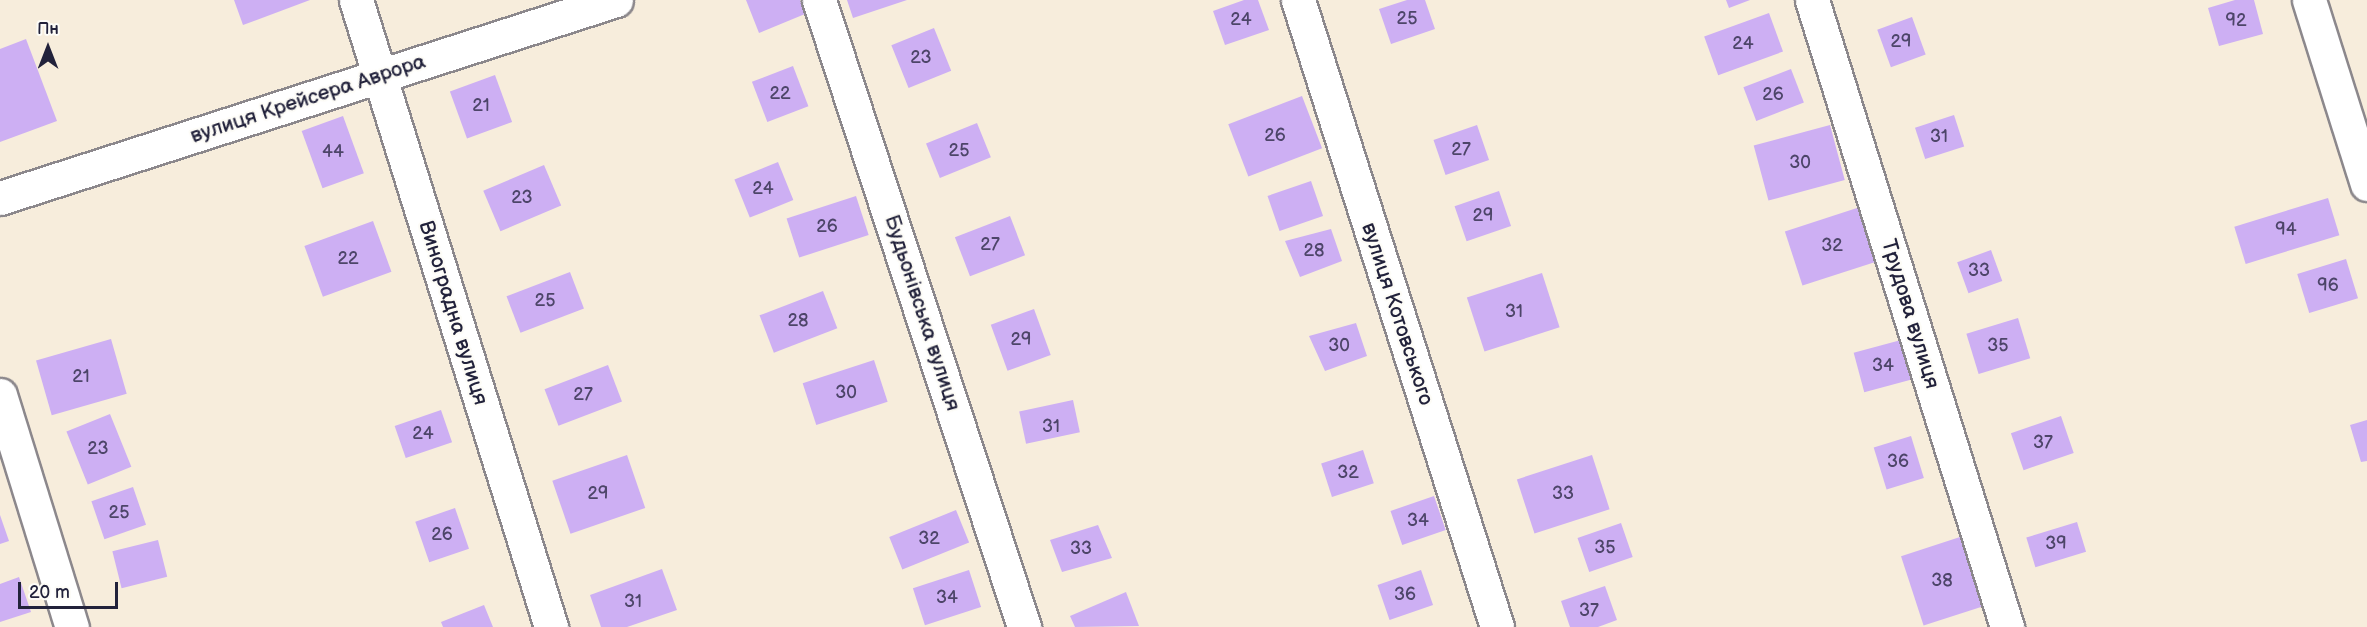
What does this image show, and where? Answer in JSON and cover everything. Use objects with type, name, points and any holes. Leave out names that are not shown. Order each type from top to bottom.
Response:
[{"type":"street","name":"Виноградна вулиця","points":[[356,0],[551,627]]},
{"type":"street","name":"вулиця Крейсера Аврора","points":[[0,198],[616,0]]},
{"type":"street","name":"Будьонівська вулиця","points":[[819,0],[1024,627]]},
{"type":"street","name":"вулиця Котовського","points":[[1298,0],[1497,627]]},
{"type":"street","name":"Трудова вулиця","points":[[1812,0],[2007,627]]},
{"type":"street","points":[[2309,0],[2367,184]]},
{"type":"street","points":[[0,395],[72,627]]},
{"type":"building","points":[[234,0],[310,0],[243,25]]},
{"type":"building","points":[[746,0],[800,0],[805,14],[759,33]]},
{"type":"building","points":[[847,0],[907,0],[853,18]]},
{"type":"building","points":[[1244,0],[1258,0],[1269,30],[1225,45],[1213,11]]},
{"type":"building","points":[[1407,0],[1425,0],[1435,29],[1391,44],[1379,9]]},
{"type":"building","points":[[1726,0],[1750,0],[1729,8]]},
{"type":"building","points":[[2235,0],[2254,0],[2263,34],[2219,46],[2208,8]]},
{"type":"building","points":[[1769,13],[1783,52],[1718,75],[1704,37]]},
{"type":"building","points":[[1912,17],[1926,55],[1891,67],[1877,30]]},
{"type":"building","points":[[934,28],[951,71],[909,88],[891,45]]},
{"type":"building","points":[[26,39],[57,121],[0,142],[0,49]]},
{"type":"building","points":[[793,66],[808,106],[767,122],[752,82]]},
{"type":"building","points":[[1791,69],[1804,103],[1756,121],[1743,87]]},
{"type":"building","points":[[495,75],[512,122],[467,138],[450,91]]},
{"type":"building","points":[[1302,96],[1322,148],[1248,177],[1228,124]]},
{"type":"building","points":[[1954,115],[1964,146],[1925,159],[1915,128]]},
{"type":"building","points":[[343,116],[364,173],[323,188],[302,131]]},
{"type":"building","points":[[977,123],[991,157],[940,178],[926,144]]},
{"type":"building","points":[[1477,125],[1489,160],[1446,175],[1434,140]]},
{"type":"building","points":[[1830,125],[1845,180],[1768,201],[1754,145]]},
{"type":"building","points":[[778,162],[793,200],[750,218],[734,180]]},
{"type":"building","points":[[544,165],[561,206],[500,231],[483,191]]},
{"type":"building","points":[[1311,181],[1323,216],[1280,231],[1268,196]]},
{"type":"building","points":[[1499,191],[1511,226],[1467,241],[1455,206]]},
{"type":"building","points":[[856,196],[869,235],[799,258],[787,219]]},
{"type":"building","points":[[2328,198],[2339,235],[2246,264],[2234,227]]},
{"type":"building","points":[[1860,207],[1878,261],[1802,286],[1785,231]]},
{"type":"building","points":[[1010,216],[1025,255],[970,276],[955,237]]},
{"type":"building","points":[[373,221],[391,272],[323,297],[304,246]]},
{"type":"building","points":[[1331,229],[1342,261],[1300,277],[1285,241]]},
{"type":"building","points":[[1991,250],[2002,281],[1968,293],[1957,262]]},
{"type":"building","points":[[2346,259],[2358,298],[2309,313],[2297,274]]},
{"type":"building","points":[[570,272],[584,308],[520,333],[507,296]]},
{"type":"building","points":[[1542,273],[1560,327],[1484,352],[1467,297]]},
{"type":"building","points":[[823,291],[837,328],[774,353],[760,315]]},
{"type":"building","points":[[1034,309],[1051,355],[1008,371],[991,325]]},
{"type":"building","points":[[2018,318],[2030,358],[1979,374],[1966,334]]},
{"type":"building","points":[[1356,323],[1367,356],[1325,371],[1309,336]]},
{"type":"building","points":[[111,339],[127,394],[52,415],[36,360]]},
{"type":"building","points":[[1901,340],[1912,380],[1864,392],[1854,353]]},
{"type":"building","points":[[874,360],[888,402],[816,425],[803,383]]},
{"type":"building","points":[[608,365],[622,401],[558,426],[545,389]]},
{"type":"building","points":[[1073,400],[1080,432],[1026,444],[1019,411]]},
{"type":"building","points":[[441,410],[452,442],[406,458],[395,426]]},
{"type":"building","points":[[110,414],[131,467],[88,484],[66,432]]},
{"type":"building","points":[[2061,416],[2074,453],[2024,470],[2011,433]]},
{"type":"building","points":[[2367,420],[2367,461],[2361,462],[2350,425]]},
{"type":"building","points":[[1911,436],[1924,478],[1887,489],[1874,447]]},
{"type":"building","points":[[1363,450],[1374,483],[1332,497],[1321,464]]},
{"type":"building","points":[[627,455],[645,508],[571,534],[552,481]]},
{"type":"building","points":[[1592,455],[1610,509],[1534,534],[1517,479]]},
{"type":"building","points":[[133,487],[146,525],[104,539],[91,501]]},
{"type":"building","points":[[1434,496],[1446,530],[1402,545],[1391,511]]},
{"type":"building","points":[[455,508],[469,549],[429,562],[415,522]]},
{"type":"building","points":[[956,510],[969,542],[902,569],[889,537]]},
{"type":"building","points":[[0,515],[9,541],[0,544]]},
{"type":"building","points":[[2077,522],[2086,552],[2035,567],[2026,537]]},
{"type":"building","points":[[1621,523],[1633,557],[1589,572],[1578,538]]},
{"type":"building","points":[[1098,525],[1112,558],[1062,572],[1050,540]]},
{"type":"building","points":[[1960,537],[1983,606],[1924,626],[1901,556]]},
{"type":"building","points":[[158,540],[167,577],[122,588],[112,551]]},
{"type":"building","points":[[662,569],[677,610],[627,627],[601,627],[590,595]]},
{"type":"building","points":[[969,570],[981,607],[925,625],[913,588]]},
{"type":"building","points":[[1421,570],[1433,605],[1390,620],[1378,585]]},
{"type":"building","points":[[19,577],[31,612],[0,622],[0,584]]},
{"type":"building","points":[[1605,586],[1617,620],[1598,627],[1570,627],[1561,601]]},
{"type":"building","points":[[1126,592],[1139,626],[1075,627],[1070,616]]},
{"type":"building","points":[[484,605],[493,627],[443,627],[441,622]]}]
